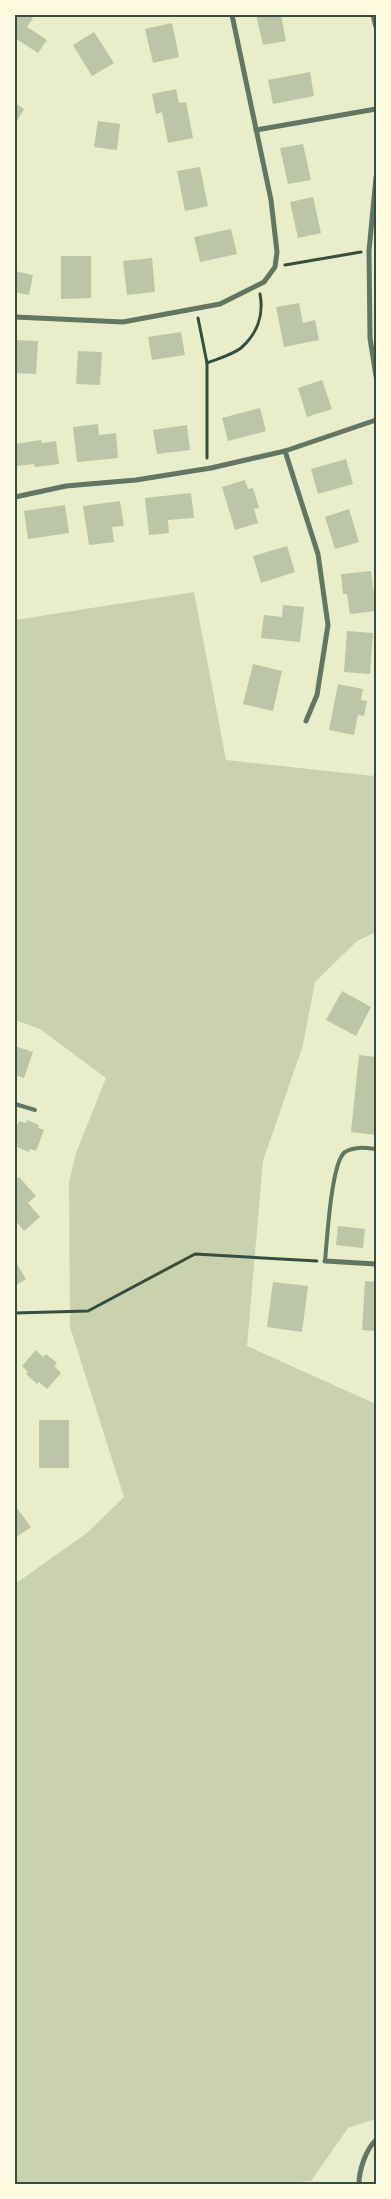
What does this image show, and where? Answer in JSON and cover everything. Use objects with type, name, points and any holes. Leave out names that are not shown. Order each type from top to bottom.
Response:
[{"type":"street","points":[[15,317],[124,322],[196,309],[220,304],[264,282],[275,267],[277,252],[271,200],[232,15]]},
{"type":"street","points":[[373,15],[376,27]]},
{"type":"street","points":[[256,130],[376,109]]},
{"type":"street","points":[[376,177],[369,251],[370,338],[376,376]]},
{"type":"street","points":[[15,497],[66,486],[136,480],[207,469],[285,451],[376,420]]},
{"type":"street","points":[[285,451],[318,554],[328,625],[317,695],[306,721]]},
{"type":"street","points":[[325,1261],[376,1264]]},
{"type":"street","points":[[359,2184],[359,2174],[372,2144],[376,2140]]},
{"type":"lane","points":[[15,1104],[35,1110]]},
{"type":"lane","points":[[325,1261],[333,1188],[340,1157],[346,1151],[354,1149],[376,1149]]},
{"type":"path","points":[[275,267],[369,251]]},
{"type":"path","points":[[207,363],[240,349],[259,325],[262,303],[258,285]]},
{"type":"path","points":[[196,309],[207,363],[207,469]]},
{"type":"path","points":[[15,1313],[88,1311],[195,1254],[325,1261]]},
{"type":"green space","points":[[194,592],[226,760],[373,776],[376,773],[376,932],[357,941],[315,982],[303,1045],[263,1161],[247,1346],[376,1404],[376,2119],[348,2128],[311,2181],[275,2184],[15,2184],[15,1584],[87,1533],[124,1497],[70,1327],[69,1182],[76,1153],[106,1078],[40,1029],[15,1020],[15,620]]},
{"type":"building","points":[[16,15],[28,15],[33,18],[27,27],[47,40],[38,53],[15,38]]},
{"type":"building","points":[[256,15],[281,15],[286,41],[263,45]]},
{"type":"building","points":[[172,23],[179,57],[153,63],[145,29]]},
{"type":"building","points":[[94,32],[114,63],[92,76],[73,45]]},
{"type":"building","points":[[310,72],[314,96],[273,104],[268,80]]},
{"type":"building","points":[[176,89],[179,103],[186,102],[193,138],[168,143],[162,112],[156,114],[152,94]]},
{"type":"building","points":[[15,103],[24,109],[15,124]]},
{"type":"building","points":[[98,121],[120,124],[117,150],[94,147]]},
{"type":"building","points":[[303,144],[311,180],[288,184],[280,148]]},
{"type":"building","points":[[200,167],[208,206],[185,211],[177,171]]},
{"type":"building","points":[[313,197],[321,233],[298,238],[290,202]]},
{"type":"building","points":[[231,229],[237,254],[200,262],[194,237]]},
{"type":"building","points":[[61,256],[91,256],[91,298],[61,299]]},
{"type":"building","points":[[152,258],[155,292],[127,295],[123,261]]},
{"type":"building","points":[[15,271],[33,275],[29,295],[15,292]]},
{"type":"building","points":[[299,303],[303,323],[315,320],[319,340],[284,347],[276,307]]},
{"type":"building","points":[[181,332],[185,355],[152,360],[148,337]]},
{"type":"building","points":[[15,340],[38,341],[36,374],[15,373]]},
{"type":"building","points":[[78,351],[102,352],[100,385],[76,384]]},
{"type":"building","points":[[322,380],[332,409],[307,417],[298,388]]},
{"type":"building","points":[[260,408],[266,431],[228,441],[222,418]]},
{"type":"building","points":[[98,424],[99,435],[116,433],[118,458],[77,462],[73,427]]},
{"type":"building","points":[[187,425],[190,450],[157,454],[153,430]]},
{"type":"building","points":[[41,440],[42,443],[56,441],[59,464],[35,467],[34,464],[16,466],[15,444]]},
{"type":"building","points":[[346,459],[353,484],[318,494],[311,469]]},
{"type":"building","points":[[245,480],[248,489],[253,488],[259,508],[254,509],[258,523],[235,530],[222,487]]},
{"type":"building","points":[[191,493],[194,518],[168,520],[169,533],[149,535],[145,498]]},
{"type":"building","points":[[120,501],[124,526],[112,527],[114,542],[89,545],[83,506]]},
{"type":"building","points":[[65,505],[69,533],[28,539],[24,511]]},
{"type":"building","points":[[349,509],[359,542],[335,549],[325,517]]},
{"type":"building","points":[[287,546],[295,572],[261,583],[253,556]]},
{"type":"building","points":[[371,571],[376,611],[350,614],[347,594],[343,594],[341,574]]},
{"type":"building","points":[[283,605],[304,607],[300,642],[261,638],[264,615],[282,617]]},
{"type":"building","points":[[347,631],[373,633],[370,674],[344,672]]},
{"type":"building","points":[[253,664],[282,671],[273,711],[243,704]]},
{"type":"building","points":[[338,684],[363,689],[361,700],[367,701],[364,716],[358,715],[354,735],[329,730]]},
{"type":"building","points":[[342,991],[371,1007],[356,1036],[326,1020]]},
{"type":"building","points":[[15,1046],[33,1052],[24,1078],[15,1075]]},
{"type":"building","points":[[359,1055],[376,1057],[376,1135],[351,1132]]},
{"type":"building","points":[[27,1120],[39,1125],[38,1128],[44,1130],[36,1151],[30,1149],[29,1152],[17,1147],[18,1144],[15,1143],[15,1131],[19,1121],[26,1123]]},
{"type":"building","points":[[19,1177],[36,1196],[28,1203],[40,1217],[24,1231],[15,1220],[15,1180]]},
{"type":"building","points":[[338,1226],[365,1229],[363,1248],[336,1245]]},
{"type":"building","points":[[15,1261],[26,1279],[15,1286]]},
{"type":"building","points":[[365,1281],[376,1282],[376,1331],[362,1330]]},
{"type":"building","points":[[273,1282],[308,1286],[302,1332],[267,1327]]},
{"type":"building","points":[[36,1350],[43,1357],[46,1354],[57,1363],[54,1366],[61,1373],[47,1389],[39,1382],[37,1384],[26,1374],[28,1372],[22,1366]]},
{"type":"building","points":[[39,1420],[69,1420],[69,1468],[39,1468]]},
{"type":"building","points":[[17,1508],[31,1527],[15,1538],[15,1509]]}]
